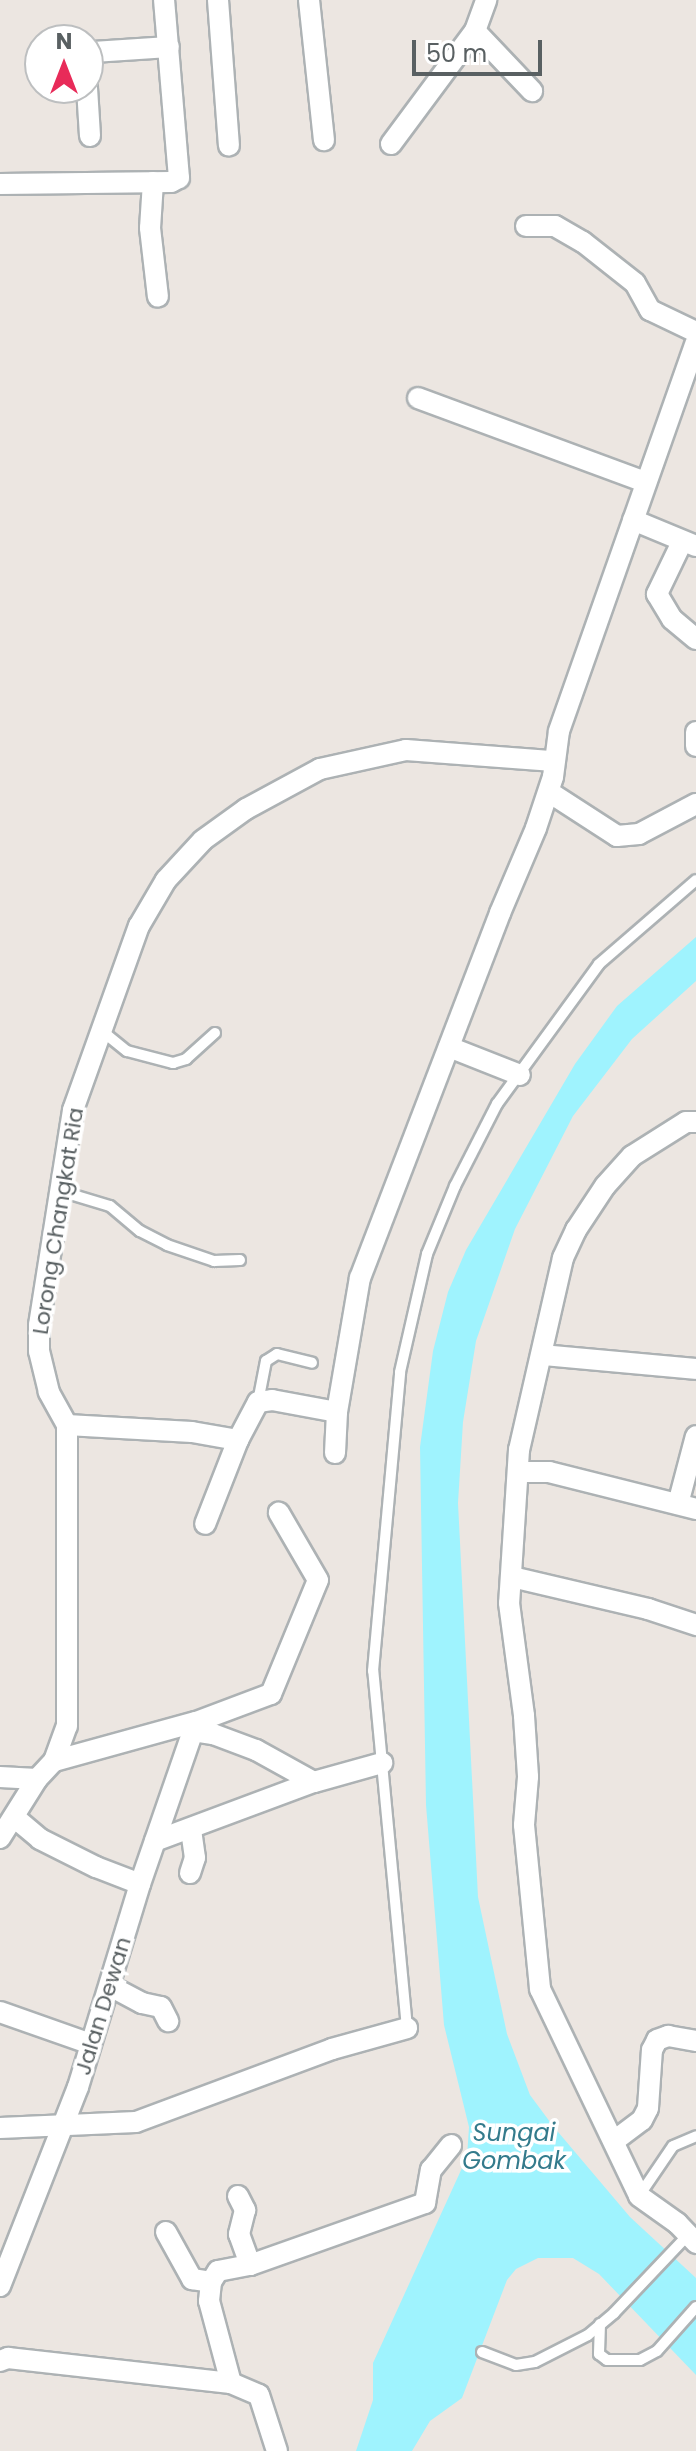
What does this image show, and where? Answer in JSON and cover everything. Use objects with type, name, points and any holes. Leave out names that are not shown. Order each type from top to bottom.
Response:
[{"type":"street","points":[[0,184],[171,182],[179,178],[181,169],[164,0]]},
{"type":"street","points":[[218,0],[229,146]]},
{"type":"street","points":[[309,0],[324,140]]},
{"type":"street","points":[[391,144],[475,31],[486,0]]},
{"type":"street","points":[[475,31],[532,91]]},
{"type":"street","points":[[104,51],[169,47]]},
{"type":"street","points":[[88,104],[90,136]]},
{"type":"street","points":[[153,182],[150,228],[158,297]]},
{"type":"street","points":[[526,226],[555,226],[583,242],[635,283],[650,310],[696,332]]},
{"type":"street","points":[[335,1453],[337,1412],[360,1278],[549,792],[554,745],[696,343]]},
{"type":"street","points":[[418,398],[645,482]]},
{"type":"street","points":[[633,520],[689,544],[657,594],[672,619],[696,639]]},
{"type":"street","points":[[696,732],[696,746]]},
{"type":"street","name":"Lorong Changkat Ria","points":[[0,1838],[37,1779],[54,1761],[67,1726],[67,1425],[49,1392],[39,1351],[43,1294],[73,1110],[129,946],[166,880],[203,840],[287,785],[320,769],[406,750],[554,761]]},
{"type":"street","points":[[549,792],[617,836],[639,834],[696,804]]},
{"type":"street","points":[[449,1047],[520,1075]]},
{"type":"street","points":[[687,2243],[639,2196],[540,1989],[524,1825],[527,1765],[509,1603],[527,1409],[543,1355],[547,1317],[563,1258],[576,1230],[605,1186],[632,1156],[686,1122],[696,1122]]},
{"type":"street","points":[[543,1355],[696,1369]]},
{"type":"street","points":[[205,1524],[238,1440],[258,1402],[272,1400],[337,1412]]},
{"type":"street","points":[[67,1425],[192,1432],[238,1440]]},
{"type":"street","points":[[519,1472],[549,1472],[687,1507],[696,1436]]},
{"type":"street","points":[[54,1761],[194,1727],[271,1694],[318,1580],[279,1513]]},
{"type":"street","points":[[512,1577],[648,1609],[696,1625]]},
{"type":"street","points":[[194,1727],[256,1750],[314,1782]]},
{"type":"street","name":"Jalan Dewan","points":[[0,2286],[64,2126],[140,1884],[194,1727]]},
{"type":"street","points":[[155,1841],[314,1782],[382,1763]]},
{"type":"street","points":[[0,1777],[37,1779]]},
{"type":"street","points":[[14,1817],[40,1839],[96,1867],[140,1884]]},
{"type":"street","points":[[190,1873],[195,1858],[191,1828]]},
{"type":"street","points":[[110,1986],[142,2003],[161,2007],[168,2021]]},
{"type":"street","points":[[0,2012],[91,2044]]},
{"type":"street","points":[[0,2128],[136,2122],[332,2049],[407,2028]]},
{"type":"street","points":[[614,2141],[642,2120],[648,2108],[652,2050],[657,2040],[668,2036],[696,2041]]},
{"type":"street","points":[[231,2383],[209,2301],[211,2282],[218,2271],[250,2265],[425,2203],[431,2170],[451,2145]]},
{"type":"street","points":[[238,2196],[245,2210],[239,2234],[250,2265]]},
{"type":"street","points":[[166,2232],[192,2279],[211,2282]]},
{"type":"street","points":[[0,2361],[8,2358],[231,2383],[259,2395],[277,2451]]},
{"type":"lane","points":[[407,2028],[373,1671],[400,1372],[427,1254],[455,1186],[490,1118],[599,964],[696,880]]},
{"type":"lane","points":[[100,1030],[127,1051],[173,1063],[186,1059],[215,1033]]},
{"type":"lane","points":[[60,1191],[110,1206],[140,1231],[167,1245],[214,1261],[240,1260]]},
{"type":"lane","points":[[258,1402],[266,1361],[277,1354],[312,1363]]},
{"type":"lane","points":[[639,2196],[673,2146],[696,2136]]},
{"type":"lane","points":[[482,2352],[516,2365],[535,2362],[588,2335],[687,2243]]},
{"type":"lane","points":[[600,2324],[599,2354],[607,2360],[640,2360],[659,2347],[696,2307]]},
{"type":"water","name":"Sungai Gombak","points":[[696,937],[696,981],[632,1039],[573,1116],[515,1229],[476,1341],[463,1422],[458,1503],[478,1897],[507,2034],[530,2095],[553,2126],[630,2217],[696,2278],[696,2375],[599,2274],[573,2258],[538,2258],[516,2269],[507,2280],[462,2398],[430,2421],[412,2451],[356,2451],[373,2400],[373,2363],[467,2157],[469,2127],[444,2025],[426,1805],[420,1447],[433,1351],[448,1292],[466,1250],[575,1064],[617,1006]]}]
